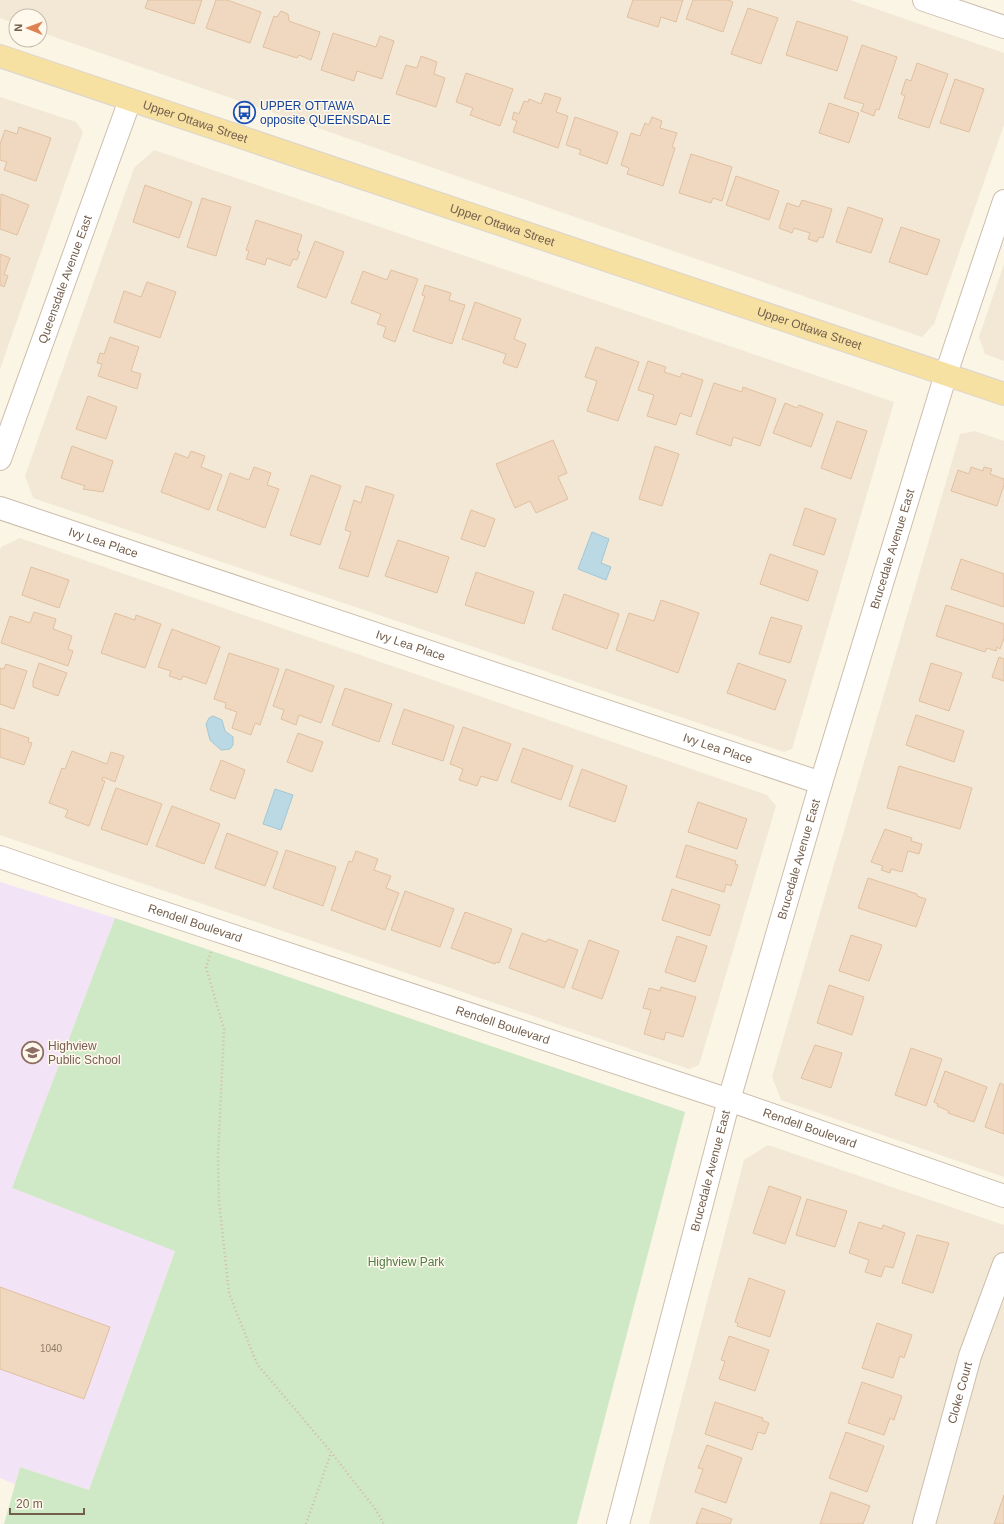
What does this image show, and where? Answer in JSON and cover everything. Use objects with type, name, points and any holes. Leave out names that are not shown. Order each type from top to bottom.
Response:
[{"type":"main road","name":"Upper Ottawa Street","points":[[0,56],[1004,394]]},
{"type":"street","points":[[924,0],[1004,27]]},
{"type":"street","name":"Queensdale Avenue East","points":[[0,459],[130,100]]},
{"type":"street","name":"Brucedale Avenue East","points":[[618,1524],[729,1100],[821,783],[946,374],[1004,201]]},
{"type":"street","name":"Ivy Lea Place","points":[[0,508],[821,783]]},
{"type":"street","name":"Rendell Boulevard","points":[[0,857],[729,1100],[1004,1196]]},
{"type":"street","name":"Cloke Court","points":[[924,1524],[970,1356],[1004,1264]]},
{"type":"path","points":[[219,931],[206,967],[224,1029],[218,1156],[219,1201],[228,1293],[257,1364],[331,1452],[376,1510],[384,1524]]},
{"type":"path","points":[[306,1524],[331,1452]]},
{"type":"shaded area","points":[[0,0],[850,0],[1004,53],[1004,125],[934,324],[922,337],[48,35],[48,8],[8,8],[8,21],[0,18]]},
{"type":"shaded area","points":[[0,97],[76,122],[83,132],[0,369]]},
{"type":"shaded area","points":[[154,150],[894,402],[792,749],[784,752],[33,498],[25,476],[134,168]]},
{"type":"shaded area","points":[[1004,264],[1004,361],[985,354],[979,337]]},
{"type":"shaded area","points":[[975,431],[1004,441],[1004,1177],[781,1100],[772,1077],[960,434]]},
{"type":"shaded area","points":[[20,538],[767,795],[776,806],[699,1065],[689,1069],[0,835],[0,550],[1,547]]},
{"type":"shaded area","name":"Highview Public School","points":[[0,882],[115,918],[12,1188],[175,1250],[89,1490],[20,1467],[15,1484],[0,1478]]},
{"type":"shaded area","points":[[768,1145],[1004,1225],[1004,1524],[649,1524],[744,1160]]},
{"type":"green space","name":"Highview Park","points":[[115,918],[685,1112],[577,1524],[4,1524],[20,1467],[89,1490],[175,1251],[12,1188]]},
{"type":"water","points":[[592,532],[609,539],[601,563],[611,567],[606,580],[578,569]]},
{"type":"water","points":[[213,716],[222,720],[225,731],[233,737],[233,745],[230,749],[221,750],[210,740],[206,724],[209,718]]},
{"type":"water","points":[[275,789],[293,795],[281,830],[263,824]]},
{"type":"building","points":[[148,0],[202,0],[194,24],[145,8]]},
{"type":"building","points":[[216,0],[227,0],[261,12],[250,43],[206,28]]},
{"type":"building","points":[[633,0],[683,0],[676,22],[661,17],[658,27],[627,17]]},
{"type":"building","points":[[693,0],[728,0],[733,2],[723,32],[686,19]]},
{"type":"building","points":[[748,8],[778,18],[761,64],[731,54]]},
{"type":"building","points":[[281,11],[288,14],[289,21],[320,32],[311,60],[299,55],[297,58],[263,47],[274,16],[277,17]]},
{"type":"building","points":[[797,21],[848,37],[837,71],[786,55]]},
{"type":"building","points":[[333,33],[376,47],[380,36],[394,41],[382,79],[357,71],[354,81],[321,70]]},
{"type":"building","points":[[862,45],[897,57],[879,110],[876,109],[874,116],[861,111],[864,104],[844,98]]},
{"type":"building","points":[[421,56],[437,62],[434,74],[445,78],[436,107],[396,94],[406,65],[417,68]]},
{"type":"building","points":[[917,63],[948,74],[929,128],[898,118],[905,96],[901,94],[906,79],[911,81]]},
{"type":"building","points":[[466,73],[513,89],[500,126],[470,115],[473,108],[456,102]]},
{"type":"building","points":[[955,79],[984,89],[969,132],[940,123]]},
{"type":"building","points":[[545,93],[561,98],[556,112],[568,116],[558,148],[513,132],[517,121],[512,119],[514,112],[519,114],[524,101],[528,102],[529,99],[541,104]]},
{"type":"building","points":[[829,103],[859,113],[849,143],[819,133]]},
{"type":"building","points":[[575,117],[618,132],[607,164],[579,154],[581,150],[566,145]]},
{"type":"building","points":[[652,117],[662,121],[660,128],[677,133],[672,147],[675,148],[663,186],[627,174],[629,168],[621,165],[631,133],[640,136],[645,123],[649,125]]},
{"type":"building","points":[[19,127],[51,138],[36,181],[4,170],[7,162],[0,160],[0,144],[5,130],[17,134]]},
{"type":"building","points":[[691,154],[732,167],[722,201],[713,198],[711,203],[679,193]]},
{"type":"building","points":[[736,176],[779,191],[769,220],[726,205]]},
{"type":"building","points":[[145,185],[192,202],[179,238],[133,222]]},
{"type":"building","points":[[1,194],[29,205],[17,235],[0,229]]},
{"type":"building","points":[[202,198],[231,207],[216,256],[187,247]]},
{"type":"building","points":[[802,200],[832,209],[823,238],[819,237],[817,242],[808,239],[810,233],[794,228],[792,233],[779,228],[787,203],[799,207]]},
{"type":"building","points":[[848,207],[883,219],[871,253],[836,242]]},
{"type":"building","points":[[256,220],[302,235],[297,251],[300,252],[297,260],[293,259],[290,266],[267,258],[265,265],[246,259],[249,251],[246,250]]},
{"type":"building","points":[[901,227],[940,240],[927,275],[889,262]]},
{"type":"building","points":[[315,241],[344,252],[326,298],[297,287]]},
{"type":"building","points":[[0,254],[10,258],[4,274],[8,276],[4,287],[0,285]]},
{"type":"building","points":[[391,270],[418,279],[395,342],[383,337],[386,327],[377,324],[381,314],[351,303],[363,271],[387,280]]},
{"type":"building","points":[[147,282],[176,292],[160,338],[114,322],[124,291],[141,297]]},
{"type":"building","points":[[425,285],[451,293],[449,300],[465,305],[452,344],[413,331],[425,296],[422,295]]},
{"type":"building","points":[[475,302],[521,319],[514,339],[526,344],[517,368],[503,363],[506,354],[462,339]]},
{"type":"building","points":[[110,337],[139,347],[131,371],[141,374],[137,389],[98,376],[102,364],[97,363],[100,353],[104,354]]},
{"type":"building","points":[[596,347],[639,362],[618,421],[587,411],[597,381],[585,377]]},
{"type":"building","points":[[648,361],[666,367],[664,372],[680,377],[682,373],[703,380],[691,417],[680,413],[676,425],[647,416],[654,395],[638,390]]},
{"type":"building","points":[[714,383],[742,392],[743,387],[776,399],[760,446],[733,437],[731,446],[696,434]]},
{"type":"building","points":[[88,396],[117,407],[106,439],[76,429]]},
{"type":"building","points":[[785,403],[797,408],[799,405],[823,414],[811,447],[773,433]]},
{"type":"building","points":[[837,421],[867,431],[851,479],[821,468]]},
{"type":"building","points":[[553,440],[567,473],[558,477],[568,499],[536,513],[530,501],[515,508],[496,464]]},
{"type":"building","points":[[72,446],[113,461],[103,492],[83,489],[85,486],[61,478]]},
{"type":"building","points":[[655,446],[679,454],[662,506],[639,499]]},
{"type":"building","points":[[191,451],[205,456],[201,467],[222,475],[209,510],[161,492],[175,453],[188,458]]},
{"type":"building","points":[[254,467],[271,473],[267,485],[279,489],[265,528],[217,510],[230,473],[249,480]]},
{"type":"building","points":[[971,467],[983,471],[984,467],[992,469],[990,474],[1004,479],[1004,485],[997,506],[951,491],[958,470],[969,474]]},
{"type":"building","points":[[311,475],[341,486],[320,545],[290,535]]},
{"type":"building","points":[[366,486],[394,495],[368,577],[339,568],[351,532],[345,530],[354,500],[361,503]]},
{"type":"building","points":[[805,508],[836,519],[824,555],[793,545]]},
{"type":"building","points":[[471,510],[495,519],[485,547],[461,539]]},
{"type":"building","points":[[398,540],[449,557],[437,593],[385,576]]},
{"type":"building","points":[[770,554],[818,571],[808,601],[760,584]]},
{"type":"building","points":[[961,559],[1004,574],[1004,607],[951,589]]},
{"type":"building","points":[[31,567],[69,580],[59,608],[22,595]]},
{"type":"building","points":[[476,572],[534,592],[524,624],[465,605]]},
{"type":"building","points":[[564,594],[619,614],[607,649],[552,629]]},
{"type":"building","points":[[661,600],[699,613],[678,673],[616,650],[629,613],[654,621]]},
{"type":"building","points":[[946,605],[1004,624],[1004,638],[1000,649],[997,647],[996,651],[987,648],[985,652],[936,636]]},
{"type":"building","points":[[34,612],[56,619],[53,629],[72,636],[68,649],[73,651],[68,666],[1,643],[10,616],[30,623]]},
{"type":"building","points":[[115,613],[135,620],[136,615],[161,624],[145,668],[101,653]]},
{"type":"building","points":[[771,617],[802,626],[790,663],[759,654]]},
{"type":"building","points":[[172,629],[220,647],[206,684],[183,676],[181,680],[169,676],[171,671],[158,667]]},
{"type":"building","points":[[229,653],[279,669],[260,725],[255,723],[251,735],[232,728],[237,712],[225,708],[226,703],[214,699]]},
{"type":"building","points":[[999,657],[1004,659],[1004,681],[992,677]]},
{"type":"building","points":[[39,663],[67,673],[58,696],[33,687],[33,681]]},
{"type":"building","points":[[738,663],[786,680],[775,710],[727,693]]},
{"type":"building","points":[[931,663],[962,673],[949,711],[919,701]]},
{"type":"building","points":[[6,664],[27,671],[14,709],[0,704],[0,668],[4,669]]},
{"type":"building","points":[[286,669],[334,686],[321,723],[299,715],[296,725],[281,719],[284,710],[273,706]]},
{"type":"building","points":[[345,688],[392,704],[379,742],[332,725]]},
{"type":"building","points":[[404,709],[454,726],[443,761],[392,744]]},
{"type":"building","points":[[916,715],[964,731],[954,762],[906,745]]},
{"type":"building","points":[[463,727],[511,744],[497,781],[481,776],[477,786],[459,780],[463,769],[450,764]]},
{"type":"building","points":[[0,728],[29,738],[28,742],[32,743],[24,765],[0,757]]},
{"type":"building","points":[[298,733],[323,742],[312,772],[287,762]]},
{"type":"building","points":[[523,748],[573,766],[561,800],[511,782]]},
{"type":"building","points":[[72,751],[107,764],[111,752],[124,756],[115,782],[103,777],[102,780],[105,781],[89,826],[65,817],[68,810],[49,803],[62,768],[65,769]]},
{"type":"building","points":[[221,760],[245,770],[235,799],[210,790]]},
{"type":"building","points":[[899,766],[972,788],[960,829],[887,808]]},
{"type":"building","points":[[582,769],[627,786],[615,822],[569,806]]},
{"type":"building","points":[[116,788],[162,804],[147,845],[101,829]]},
{"type":"building","points":[[698,802],[747,819],[737,849],[688,832]]},
{"type":"building","points":[[172,806],[220,824],[204,864],[156,846]]},
{"type":"building","points":[[885,829],[912,838],[911,841],[922,844],[919,854],[908,851],[902,872],[891,869],[890,873],[881,870],[883,866],[871,862]]},
{"type":"building","points":[[227,833],[278,852],[265,886],[215,868]]},
{"type":"building","points":[[686,845],[736,861],[735,864],[738,865],[731,886],[726,884],[724,892],[676,877]]},
{"type":"building","points":[[286,850],[336,867],[323,906],[273,888]]},
{"type":"building","points":[[356,851],[378,859],[374,870],[391,876],[386,888],[399,893],[385,930],[331,910],[349,861],[352,862]]},
{"type":"building","points":[[868,878],[917,894],[917,896],[926,899],[916,927],[858,908]]},
{"type":"building","points":[[672,889],[720,905],[710,936],[662,920]]},
{"type":"building","points":[[405,891],[454,909],[440,947],[391,930]]},
{"type":"building","points":[[465,912],[512,929],[499,963],[496,962],[495,964],[451,948]]},
{"type":"building","points":[[522,933],[546,942],[548,939],[578,950],[564,988],[509,968]]},
{"type":"building","points":[[851,935],[882,945],[869,981],[839,971]]},
{"type":"building","points":[[677,936],[707,946],[695,982],[665,972]]},
{"type":"building","points":[[589,940],[619,951],[602,999],[572,988]]},
{"type":"building","points":[[829,985],[864,997],[852,1035],[817,1023]]},
{"type":"building","points":[[661,987],[696,997],[683,1037],[666,1032],[664,1040],[644,1034],[651,1010],[643,1008],[649,988],[660,991]]},
{"type":"building","points":[[815,1045],[842,1053],[831,1088],[801,1078]]},
{"type":"building","points":[[911,1048],[942,1059],[926,1106],[895,1095]]},
{"type":"building","points":[[945,1071],[987,1087],[974,1122],[948,1113],[949,1111],[937,1106],[938,1104],[934,1102]]},
{"type":"building","points":[[1000,1083],[1004,1085],[1004,1134],[985,1127]]},
{"type":"building","points":[[769,1186],[801,1197],[785,1244],[753,1233]]},
{"type":"building","points":[[807,1199],[847,1211],[835,1247],[796,1235]]},
{"type":"building","points":[[859,1222],[882,1229],[883,1225],[905,1233],[893,1268],[885,1266],[881,1277],[865,1272],[869,1260],[849,1253]]},
{"type":"building","points":[[917,1235],[949,1243],[933,1293],[902,1283]]},
{"type":"building","points":[[749,1278],[785,1291],[770,1337],[737,1326],[738,1323],[735,1322]]},
{"type":"building","points":[[0,1287],[110,1327],[84,1399],[0,1369]]},
{"type":"building","points":[[877,1323],[912,1335],[904,1358],[900,1356],[893,1378],[862,1368]]},
{"type":"building","points":[[729,1336],[769,1350],[755,1391],[719,1379],[725,1361],[721,1360]]},
{"type":"building","points":[[862,1382],[902,1396],[894,1420],[890,1418],[884,1435],[848,1423]]},
{"type":"building","points":[[715,1402],[763,1418],[762,1420],[769,1423],[765,1434],[758,1432],[752,1450],[705,1434]]},
{"type":"building","points":[[846,1432],[884,1446],[867,1492],[829,1478]]},
{"type":"building","points":[[707,1445],[742,1458],[726,1503],[695,1492],[703,1469],[698,1468]]},
{"type":"building","points":[[831,1492],[870,1506],[863,1524],[820,1524]]},
{"type":"building","points":[[1004,1495],[1004,1524],[994,1524]]},
{"type":"building","points":[[702,1508],[732,1519],[730,1524],[696,1524]]},
{"type":"place","name":"UPPER OTTAWA opposite QUEENSDALE","points":[[245,113]]},
{"type":"place","name":"Highview Public School","points":[[32,1053]]}]
